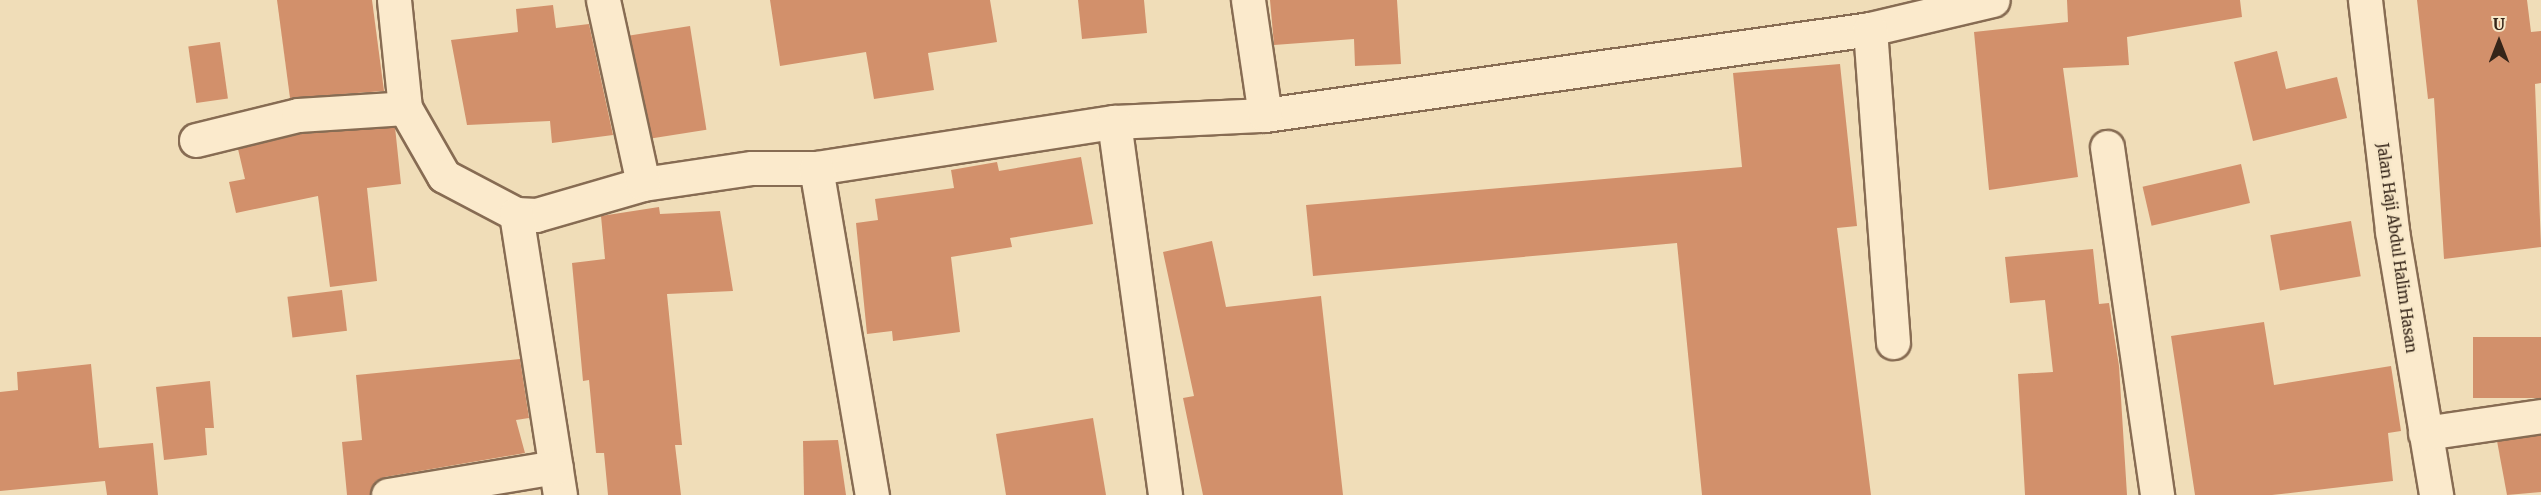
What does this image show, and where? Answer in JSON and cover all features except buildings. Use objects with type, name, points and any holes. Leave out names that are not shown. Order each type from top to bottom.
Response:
[{"type":"street","points":[[394,0],[405,108],[444,176],[516,214],[536,215],[642,184],[752,168],[816,168],[1114,122],[1265,115],[1870,29],[1994,0]]},
{"type":"street","points":[[603,0],[642,184]]},
{"type":"street","points":[[1248,0],[1265,115]]},
{"type":"street","name":"Jalan Haji Abdul Halim Hasan","points":[[2365,0],[2392,231],[2436,495]]},
{"type":"street","points":[[1870,29],[1893,342]]},
{"type":"street","points":[[196,140],[298,115],[405,108]]},
{"type":"street","points":[[1114,122],[1165,495]]},
{"type":"street","points":[[2107,147],[2157,495]]},
{"type":"street","points":[[816,168],[872,495]]},
{"type":"street","points":[[388,495],[558,481],[516,214]]},
{"type":"street","points":[[2425,433],[2541,416]]}]
